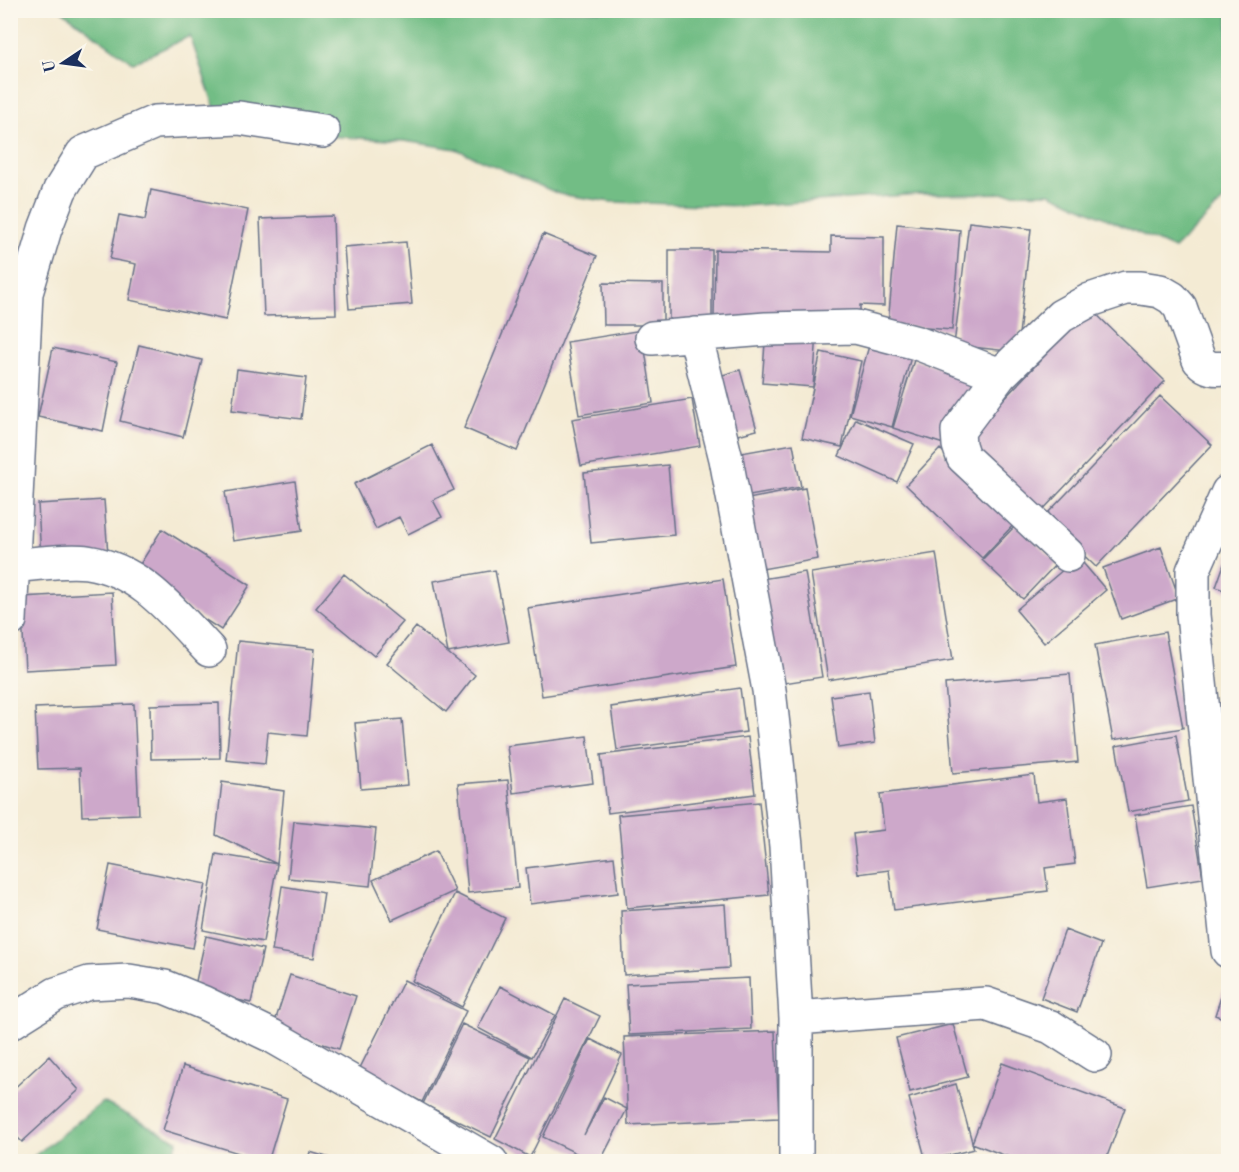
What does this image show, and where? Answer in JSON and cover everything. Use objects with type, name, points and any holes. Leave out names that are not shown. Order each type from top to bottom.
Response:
[{"type":"street","points":[[10,620],[26,293],[45,229],[60,190],[83,153],[155,122],[238,118],[323,130]]},
{"type":"street","points":[[1068,555],[963,457],[958,432],[1000,375],[1061,316],[1090,300],[1126,288],[1160,291],[1172,298],[1180,307],[1199,360],[1205,367],[1228,368]]},
{"type":"street","points":[[652,338],[797,328],[856,327],[917,343],[1000,375]]},
{"type":"street","points":[[695,334],[726,459],[769,690],[786,846],[796,1018],[796,1161]]},
{"type":"street","points":[[1228,493],[1193,572],[1193,615],[1228,951]]},
{"type":"street","points":[[12,566],[85,561],[118,569],[149,589],[209,650]]},
{"type":"street","points":[[10,1023],[56,994],[88,982],[129,981],[165,987],[272,1036],[490,1161]]},
{"type":"street","points":[[796,1018],[986,1004],[1051,1027],[1095,1055]]},
{"type":"green space","points":[[62,11],[1228,11],[1228,196],[1174,249],[1050,193],[921,194],[742,206],[611,202],[559,194],[456,149],[404,141],[222,129],[190,36],[133,63]]},
{"type":"green space","points":[[103,1102],[178,1141],[170,1161],[28,1161]]},
{"type":"building","points":[[151,190],[248,210],[226,320],[129,300],[136,264],[110,259],[119,215],[145,220]]},
{"type":"building","points":[[333,216],[336,314],[264,316],[260,219]]},
{"type":"building","points":[[969,222],[1031,229],[1017,352],[954,345]]},
{"type":"building","points":[[897,224],[960,230],[952,330],[888,325]]},
{"type":"building","points":[[543,234],[597,256],[517,451],[464,428]]},
{"type":"building","points":[[831,236],[884,237],[884,306],[860,305],[860,320],[714,319],[715,250],[831,252]]},
{"type":"building","points":[[406,242],[412,304],[349,309],[344,247]]},
{"type":"building","points":[[669,250],[712,250],[712,322],[669,322]]},
{"type":"building","points":[[603,283],[663,284],[663,325],[604,325]]},
{"type":"building","points":[[1090,308],[1165,381],[1037,516],[962,443]]},
{"type":"building","points":[[642,330],[653,403],[579,415],[567,342]]},
{"type":"building","points":[[766,330],[817,334],[813,387],[762,383]]},
{"type":"building","points":[[870,342],[912,353],[892,427],[850,415]]},
{"type":"building","points":[[139,345],[202,360],[183,437],[120,421]]},
{"type":"building","points":[[53,348],[117,362],[103,431],[38,417]]},
{"type":"building","points":[[821,352],[861,361],[842,447],[802,438]]},
{"type":"building","points":[[914,360],[974,378],[953,447],[893,428]]},
{"type":"building","points":[[237,369],[306,378],[301,419],[232,410]]},
{"type":"building","points":[[740,370],[757,430],[726,438],[709,379]]},
{"type":"building","points":[[1160,396],[1212,445],[1096,567],[1044,517]]},
{"type":"building","points":[[692,399],[700,446],[581,466],[572,419]]},
{"type":"building","points":[[856,419],[914,444],[897,482],[839,456]]},
{"type":"building","points":[[793,444],[801,487],[738,498],[730,455]]},
{"type":"building","points":[[432,445],[454,490],[433,500],[442,517],[408,534],[399,517],[376,529],[354,484]]},
{"type":"building","points":[[940,449],[1016,522],[982,558],[906,485]]},
{"type":"building","points":[[668,465],[674,535],[591,543],[584,473]]},
{"type":"building","points":[[295,481],[302,531],[233,541],[225,492]]},
{"type":"building","points":[[805,488],[818,559],[751,571],[738,501]]},
{"type":"building","points":[[104,500],[108,555],[41,559],[38,504]]},
{"type":"building","points":[[1017,524],[1057,563],[1023,599],[982,560]]},
{"type":"building","points":[[162,529],[250,585],[221,630],[134,574]]},
{"type":"building","points":[[1161,547],[1179,598],[1121,619],[1103,568]]},
{"type":"building","points":[[936,553],[953,660],[828,680],[811,573]]},
{"type":"building","points":[[1228,553],[1228,592],[1216,587]]},
{"type":"building","points":[[1078,557],[1106,590],[1044,643],[1016,610]]},
{"type":"building","points":[[495,570],[509,642],[448,653],[434,581]]},
{"type":"building","points":[[805,572],[822,677],[772,685],[755,580]]},
{"type":"building","points":[[344,574],[403,622],[374,656],[316,608]]},
{"type":"building","points":[[723,579],[736,667],[542,696],[528,608]]},
{"type":"building","points":[[112,592],[116,665],[25,670],[21,597]]},
{"type":"building","points":[[416,627],[475,675],[446,712],[387,663]]},
{"type":"building","points":[[1165,632],[1183,728],[1113,740],[1095,645]]},
{"type":"building","points":[[238,641],[315,649],[307,736],[268,732],[265,764],[226,760]]},
{"type":"building","points":[[1070,674],[1078,762],[953,773],[945,684]]},
{"type":"building","points":[[740,688],[746,732],[617,750],[611,707]]},
{"type":"building","points":[[869,691],[875,743],[838,748],[831,696]]},
{"type":"building","points":[[219,703],[220,758],[151,759],[150,705]]},
{"type":"building","points":[[134,704],[139,814],[82,816],[80,768],[38,769],[35,708]]},
{"type":"building","points":[[402,719],[408,785],[361,789],[355,723]]},
{"type":"building","points":[[1228,719],[1228,786],[1224,787],[1212,721]]},
{"type":"building","points":[[1176,735],[1188,801],[1128,812],[1116,746]]},
{"type":"building","points":[[587,736],[593,783],[513,793],[507,746]]},
{"type":"building","points":[[748,737],[755,794],[608,813],[601,755]]},
{"type":"building","points":[[1034,775],[1037,802],[1067,798],[1075,864],[1045,868],[1048,891],[894,910],[889,870],[858,874],[853,834],[884,830],[880,794]]},
{"type":"building","points":[[508,780],[518,888],[468,893],[458,784]]},
{"type":"building","points":[[222,782],[284,791],[277,864],[216,835]]},
{"type":"building","points":[[759,802],[769,895],[627,908],[618,815]]},
{"type":"building","points":[[1191,806],[1203,878],[1147,887],[1135,815]]},
{"type":"building","points":[[294,821],[376,829],[370,886],[288,878]]},
{"type":"building","points":[[436,851],[455,891],[392,920],[373,880]]},
{"type":"building","points":[[216,854],[277,864],[263,942],[203,930]]},
{"type":"building","points":[[614,857],[618,893],[530,904],[526,868]]},
{"type":"building","points":[[110,865],[206,884],[193,948],[97,929]]},
{"type":"building","points":[[282,886],[324,893],[314,958],[272,951]]},
{"type":"building","points":[[455,893],[505,918],[462,1007],[412,981]]},
{"type":"building","points":[[725,904],[729,968],[624,975],[621,911]]},
{"type":"building","points":[[1065,930],[1101,944],[1077,1012],[1041,998]]},
{"type":"building","points":[[206,936],[263,949],[251,1003],[194,990]]},
{"type":"building","points":[[290,975],[356,996],[339,1049],[273,1028]]},
{"type":"building","points":[[749,978],[751,1029],[629,1035],[626,984]]},
{"type":"building","points":[[404,980],[466,1011],[422,1102],[359,1070]]},
{"type":"building","points":[[1228,980],[1228,1020],[1215,1015]]},
{"type":"building","points":[[500,986],[555,1015],[532,1057],[478,1028]]},
{"type":"building","points":[[565,999],[600,1016],[530,1157],[495,1139]]},
{"type":"building","points":[[462,1024],[530,1057],[491,1137],[423,1104]]},
{"type":"building","points":[[953,1024],[968,1077],[910,1092],[896,1038]]},
{"type":"building","points":[[775,1031],[779,1118],[628,1125],[624,1037]]},
{"type":"building","points":[[590,1039],[622,1055],[584,1135],[604,1097],[627,1109],[600,1162],[572,1162],[576,1153],[543,1137]]},
{"type":"building","points":[[49,1056],[79,1090],[22,1142],[10,1130],[10,1092]]},
{"type":"building","points":[[1002,1063],[1125,1108],[1105,1162],[1022,1162],[972,1143]]},
{"type":"building","points":[[183,1066],[287,1099],[268,1162],[163,1130]]},
{"type":"building","points":[[956,1084],[974,1149],[926,1161],[909,1098]]},
{"type":"building","points":[[310,1152],[340,1161],[340,1162],[307,1162]]}]
